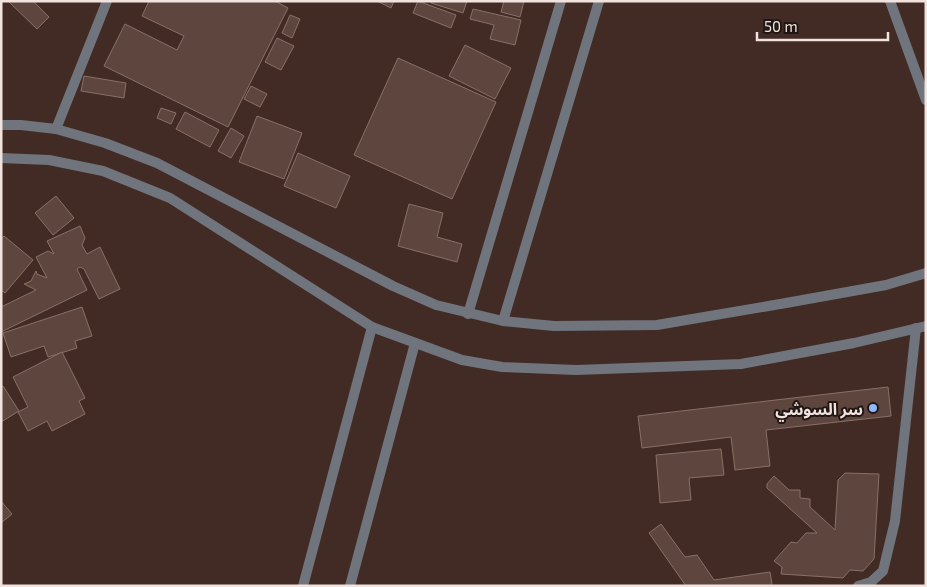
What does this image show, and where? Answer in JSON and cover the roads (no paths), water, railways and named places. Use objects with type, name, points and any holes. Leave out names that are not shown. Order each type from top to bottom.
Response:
[{"type":"street","points":[[56,129],[107,1]]},
{"type":"street","points":[[468,314],[561,1]]},
{"type":"street","points":[[503,321],[599,1]]},
{"type":"street","points":[[890,1],[926,100]]},
{"type":"street","points":[[1,125],[56,129],[105,143],[156,163],[392,286],[436,305],[503,321],[554,326],[657,325],[786,304],[868,288],[926,273]]},
{"type":"street","points":[[1,158],[49,160],[103,171],[170,198],[372,327],[462,360],[502,367],[576,370],[742,364],[921,327],[895,521],[883,571],[871,582],[858,586]]},
{"type":"street","points":[[303,586],[372,327]]},
{"type":"street","points":[[350,586],[415,343]]},
{"type":"place","name":"سر السوشي","points":[[873,408]]}]
